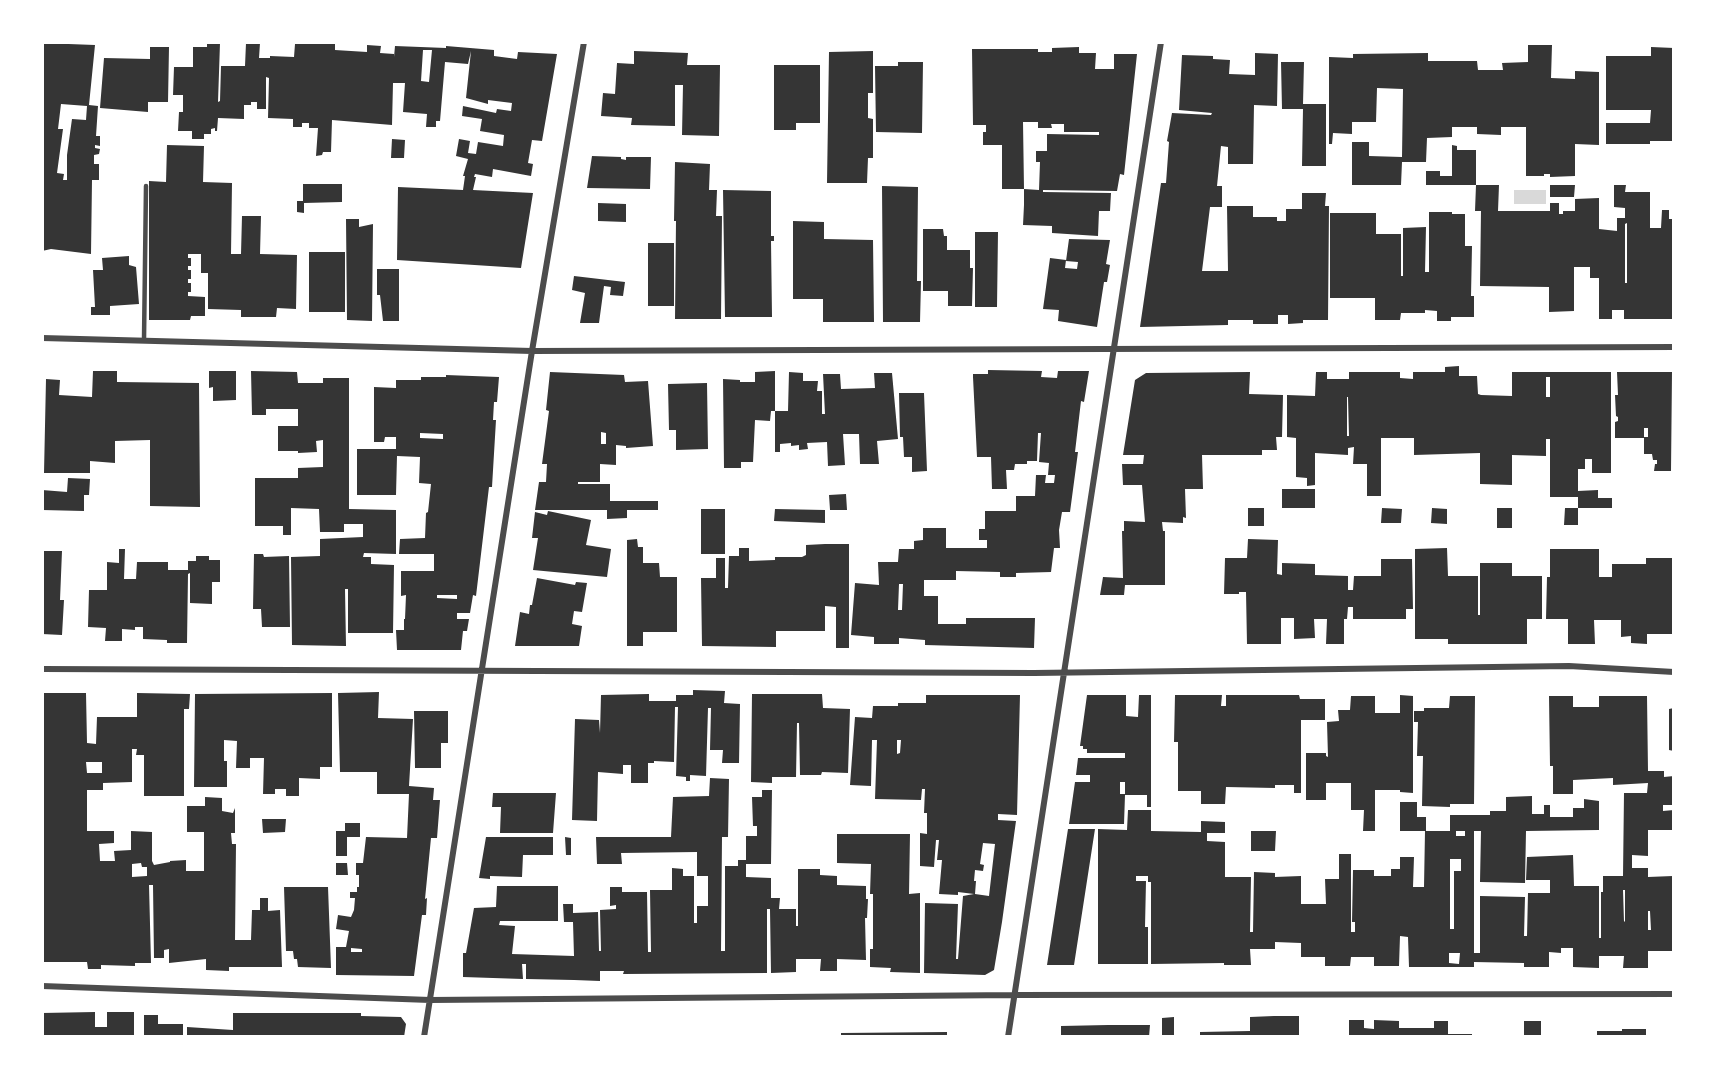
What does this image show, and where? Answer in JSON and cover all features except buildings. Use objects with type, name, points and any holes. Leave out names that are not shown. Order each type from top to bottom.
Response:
[{"type":"street","points":[[424,1037],[532,351],[584,42]]},
{"type":"street","points":[[1008,1037],[1161,42]]},
{"type":"street","points":[[42,338],[532,351],[1674,347]]},
{"type":"street","points":[[42,669],[1065,672],[1569,666],[1674,672]]},
{"type":"street","points":[[42,986],[430,1000],[1016,995],[1674,994]]},
{"type":"lane","points":[[144,340],[146,186]]},
{"type":"shaded area","points":[[1514,190],[1546,190],[1546,204],[1514,204]]}]
